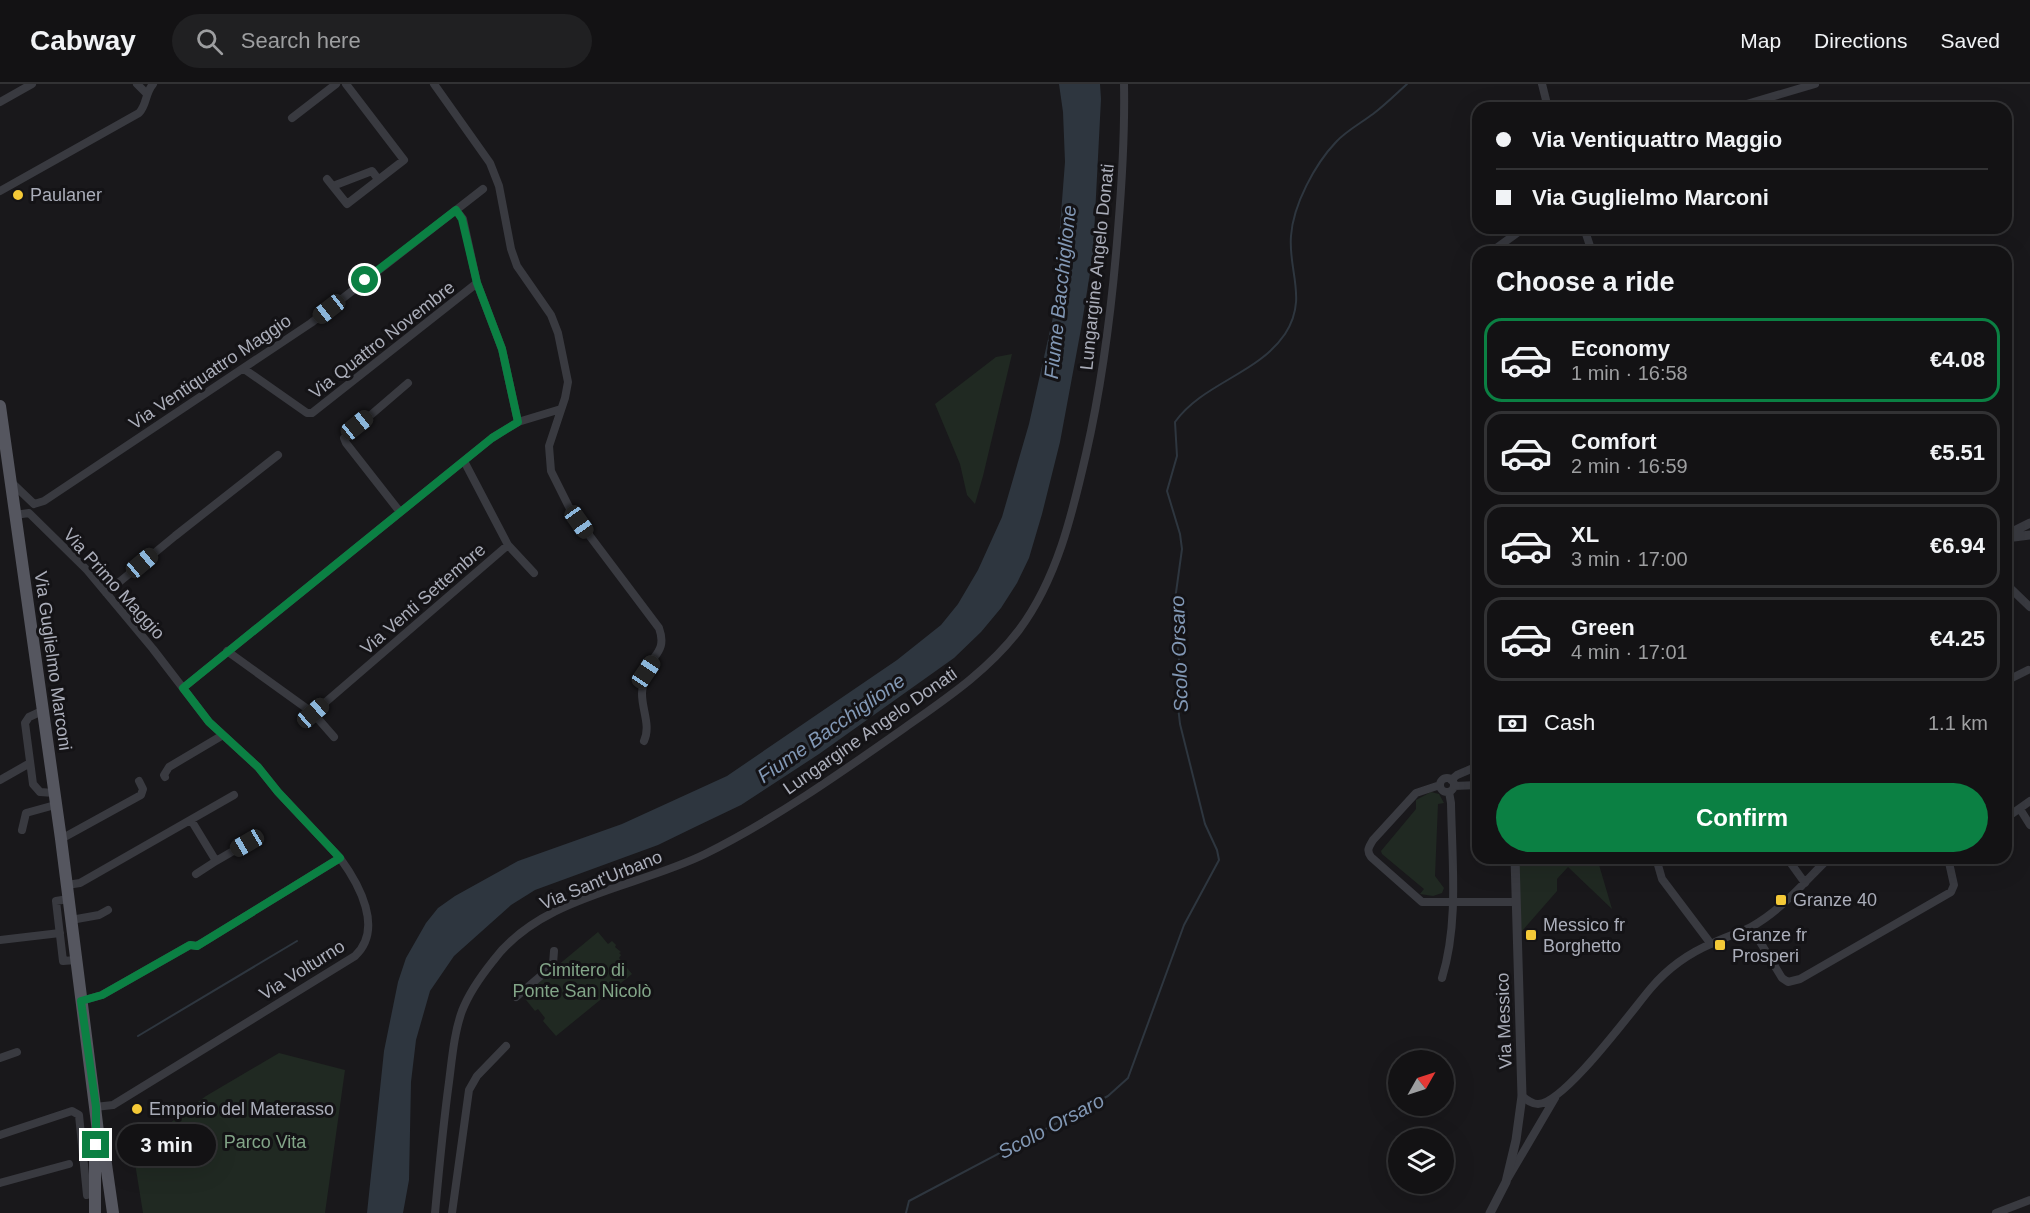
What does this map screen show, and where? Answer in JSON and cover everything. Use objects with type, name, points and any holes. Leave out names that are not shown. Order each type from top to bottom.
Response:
[{"type":"main road","name":"Via Guglielmo Marconi","points":[[0,406],[96,1107],[98,1132],[95,1158],[95,1213]]},
{"type":"main road","name":"Via Guglielmo Marconi","points":[[98,1132],[105,1156],[112,1213]]},
{"type":"street","points":[[0,102],[33,84]]},
{"type":"street","points":[[137,84],[147,94]]},
{"type":"street","points":[[0,191],[139,113],[144,108],[147,94],[153,84]]},
{"type":"street","points":[[292,118],[336,84]]},
{"type":"street","points":[[327,179],[347,204],[404,160],[346,84]]},
{"type":"street","points":[[434,84],[490,163],[499,186],[511,249],[517,266],[546,307],[558,333],[568,382],[549,446],[551,471],[572,511],[659,628],[663,639],[661,649],[646,672],[642,694],[647,729],[644,741]]},
{"type":"street","name":"Lungargine Angelo Donati","points":[[740,836],[846,770],[973,677],[1017,632],[1047,585],[1057,560],[1080,479],[1103,369],[1112,306],[1119,223],[1125,131],[1124,84]]},
{"type":"street","points":[[1542,84],[1546,102]]},
{"type":"street","points":[[1754,102],[1815,84]]},
{"type":"street","points":[[333,186],[372,171],[378,179]]},
{"type":"street","name":"Via Ventiquattro Maggio","points":[[34,504],[44,501],[311,323],[483,189]]},
{"type":"street","points":[[456,210],[462,219],[477,283],[502,349],[518,422]]},
{"type":"street","points":[[1499,246],[1516,234]]},
{"type":"street","name":"Via Quattro Novembre","points":[[244,369],[312,414],[477,283]]},
{"type":"street","points":[[400,512],[344,438],[408,383]]},
{"type":"street","points":[[183,688],[492,438],[518,422],[561,409]]},
{"type":"street","points":[[106,593],[278,455]]},
{"type":"street","name":"Via Venti Settembre","points":[[313,713],[508,545],[464,461]]},
{"type":"street","points":[[10,481],[34,504],[34,508],[29,513],[15,510]]},
{"type":"street","points":[[15,510],[27,498]]},
{"type":"street","name":"Via Primo Maggio","points":[[29,513],[80,563],[183,688]]},
{"type":"street","points":[[2012,534],[2030,523]]},
{"type":"street","points":[[2012,536],[2030,535]]},
{"type":"street","points":[[508,545],[534,573]]},
{"type":"street","points":[[2012,590],[2030,607]]},
{"type":"street","points":[[227,651],[313,713],[334,737]]},
{"type":"street","points":[[2012,678],[2028,670]]},
{"type":"street","name":"Via Volturno","points":[[96,1107],[113,1105],[355,956],[361,950],[368,933],[369,919],[354,881],[340,858],[278,792],[258,767],[222,735],[191,701],[183,688]]},
{"type":"street","points":[[42,711],[29,717],[25,723],[33,784],[40,792],[55,799]]},
{"type":"street","points":[[165,777],[169,768],[222,735]]},
{"type":"street","points":[[0,780],[30,763]]},
{"type":"street","points":[[1442,978],[1450,953],[1452,786],[1457,775],[1472,769]]},
{"type":"street","points":[[1452,786],[1444,779],[1440,785],[1416,793],[1373,840],[1368,852],[1422,902],[1516,902]]},
{"type":"street","points":[[61,839],[141,795],[143,789],[139,781]]},
{"type":"street","points":[[1440,785],[1443,791],[1452,786],[1472,785]]},
{"type":"street","points":[[66,885],[80,883],[234,795]]},
{"type":"street","points":[[22,830],[26,813],[55,799]]},
{"type":"street","points":[[2012,814],[2030,801]]},
{"type":"street","points":[[2020,809],[2030,825]]},
{"type":"street","points":[[191,820],[216,861]]},
{"type":"street","name":"Via Sant'Urbano","points":[[435,1213],[452,1055],[462,1011],[476,983],[496,957],[525,929],[567,906],[663,872],[740,836]]},
{"type":"street","points":[[196,873],[247,843]]},
{"type":"street","points":[[81,1001],[102,995],[190,945],[197,946],[340,858]]},
{"type":"street","name":"Via Messico","points":[[1490,1213],[1506,1182],[1516,1140],[1522,1096],[1515,864]]},
{"type":"street","points":[[1658,864],[1662,879],[1711,944]]},
{"type":"street","points":[[1791,864],[1805,883]]},
{"type":"street","points":[[1522,1096],[1537,1104],[1546,1102],[1600,1051],[1652,986],[1670,968],[1711,944],[1751,927],[1775,910],[1823,864]]},
{"type":"street","points":[[1751,927],[1782,978],[1788,982],[1800,979],[1952,892],[1954,885],[1949,864]]},
{"type":"street","points":[[68,899],[56,901],[63,961],[76,960]]},
{"type":"street","points":[[71,920],[99,915],[108,909]]},
{"type":"street","points":[[0,940],[60,933]]},
{"type":"street","points":[[516,997],[550,968],[553,964],[554,951]]},
{"type":"street","points":[[452,1213],[469,1090],[477,1076],[506,1046]]},
{"type":"street","points":[[0,1058],[17,1052]]},
{"type":"street","points":[[1506,1182],[1560,1091]]},
{"type":"street","points":[[0,1135],[72,1111],[79,1115],[87,1195]]},
{"type":"street","points":[[0,1183],[69,1164]]},
{"type":"street","points":[[1996,1213],[2030,1200]]},
{"type":"green space","points":[[1012,354],[975,504],[967,495],[960,464],[935,404],[996,357]]},
{"type":"green space","points":[[1431,792],[1439,794],[1444,803],[1438,804],[1435,876],[1444,888],[1442,893],[1433,896],[1420,894],[1424,889],[1381,851],[1416,809],[1416,800]]},
{"type":"green space","points":[[1512,864],[1599,864],[1612,909],[1568,867],[1557,879],[1557,891],[1515,939]]},
{"type":"green space","name":"Cimitero di Ponte San Nicolò","points":[[598,932],[608,944],[612,941],[616,945],[615,947],[621,952],[619,958],[632,974],[556,1036],[543,1021],[545,1018],[538,1009],[535,1011],[522,995]]},
{"type":"green space","name":"Parco Vita","points":[[279,1053],[345,1070],[325,1213],[143,1213],[133,1151],[206,1096]]},
{"type":"water","name":"Fiume Bacchiglione","points":[[1059,84],[1100,84],[1093,254],[1060,442],[1029,558],[1017,583],[1001,608],[981,632],[954,658],[819,754],[741,805],[658,845],[535,890],[511,905],[454,956],[430,991],[416,1040],[411,1082],[409,1180],[403,1213],[367,1213],[384,1051],[398,982],[406,958],[426,923],[438,908],[518,861],[622,824],[727,776],[897,660],[941,625],[958,604],[978,570],[1002,517],[1029,424],[1053,317],[1065,162],[1063,112]]},
{"type":"waterway","name":"Scolo Orsaro","points":[[906,1213],[909,1201],[1108,1096],[1128,1078],[1184,925],[1219,860],[1205,824],[1180,724],[1177,698],[1179,660],[1174,607],[1182,549],[1180,534],[1167,491],[1177,456],[1175,422],[1200,397],[1246,369],[1274,348],[1285,334],[1292,321],[1296,297],[1291,236],[1296,211],[1306,186],[1320,162],[1336,142],[1377,111],[1407,84]]},
{"type":"waterway","points":[[138,1036],[297,941]]},
{"type":"place","name":"Paulaner","points":[[18,195]]},
{"type":"place","name":"Granze 40","points":[[1781,900]]},
{"type":"place","name":"Messico fr Borghetto","points":[[1531,935]]},
{"type":"place","name":"Granze fr Prosperi","points":[[1720,945]]},
{"type":"place","name":"Emporio del Materasso","points":[[137,1109]]},
{"type":"route","points":[[96,1145],[98,1132],[96,1107],[81,1001],[102,995],[190,945],[197,946],[340,858],[278,792],[258,767],[209,722],[183,688],[492,438],[518,422],[502,349],[477,283],[462,219],[456,210],[365,280]]}]
